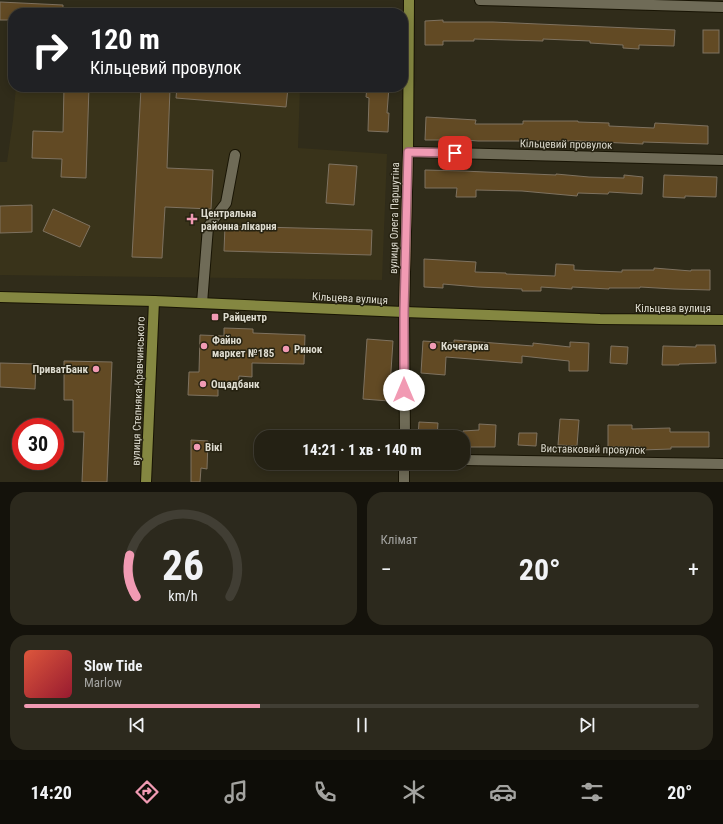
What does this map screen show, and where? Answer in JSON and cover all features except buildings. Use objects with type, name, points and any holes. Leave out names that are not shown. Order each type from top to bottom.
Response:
[{"type":"street","name":"вулиця Олега Паршутіна","points":[[404,430],[404,312],[408,152],[409,0]]},
{"type":"street","points":[[480,0],[723,7]]},
{"type":"street","name":"Кільцевий провулок","points":[[408,152],[723,160]]},
{"type":"street","points":[[202,303],[208,227],[226,203],[235,155]]},
{"type":"street","name":"Кільцева вулиця","points":[[0,296],[600,319],[723,320]]},
{"type":"street","name":"вулиця Степняка-Кравчинського","points":[[146,482],[154,301]]},
{"type":"street","name":"Виставковий провулок","points":[[470,460],[723,464]]},
{"type":"street","points":[[404,470],[404,482]]},
{"type":"shaded area","name":"Центральна районна лікарня","points":[[16,92],[300,92],[298,148],[387,154],[382,280],[0,275],[0,162],[7,162]]},
{"type":"place","name":"Центральна районна лікарня","points":[[192,219]]},
{"type":"place","name":"Райцентр","points":[[215,317]]},
{"type":"place","name":"Файно маркет №185","points":[[204,346]]},
{"type":"place","name":"Кочегарка","points":[[433,346]]},
{"type":"place","name":"Ринок","points":[[286,349]]},
{"type":"place","name":"ПриватБанк","points":[[96,369]]},
{"type":"place","name":"Ощадбанк","points":[[203,384]]},
{"type":"place","name":"Вікі","points":[[197,447]]},
{"type":"route","points":[[404,390],[404,312],[408,152],[455,153]]}]
